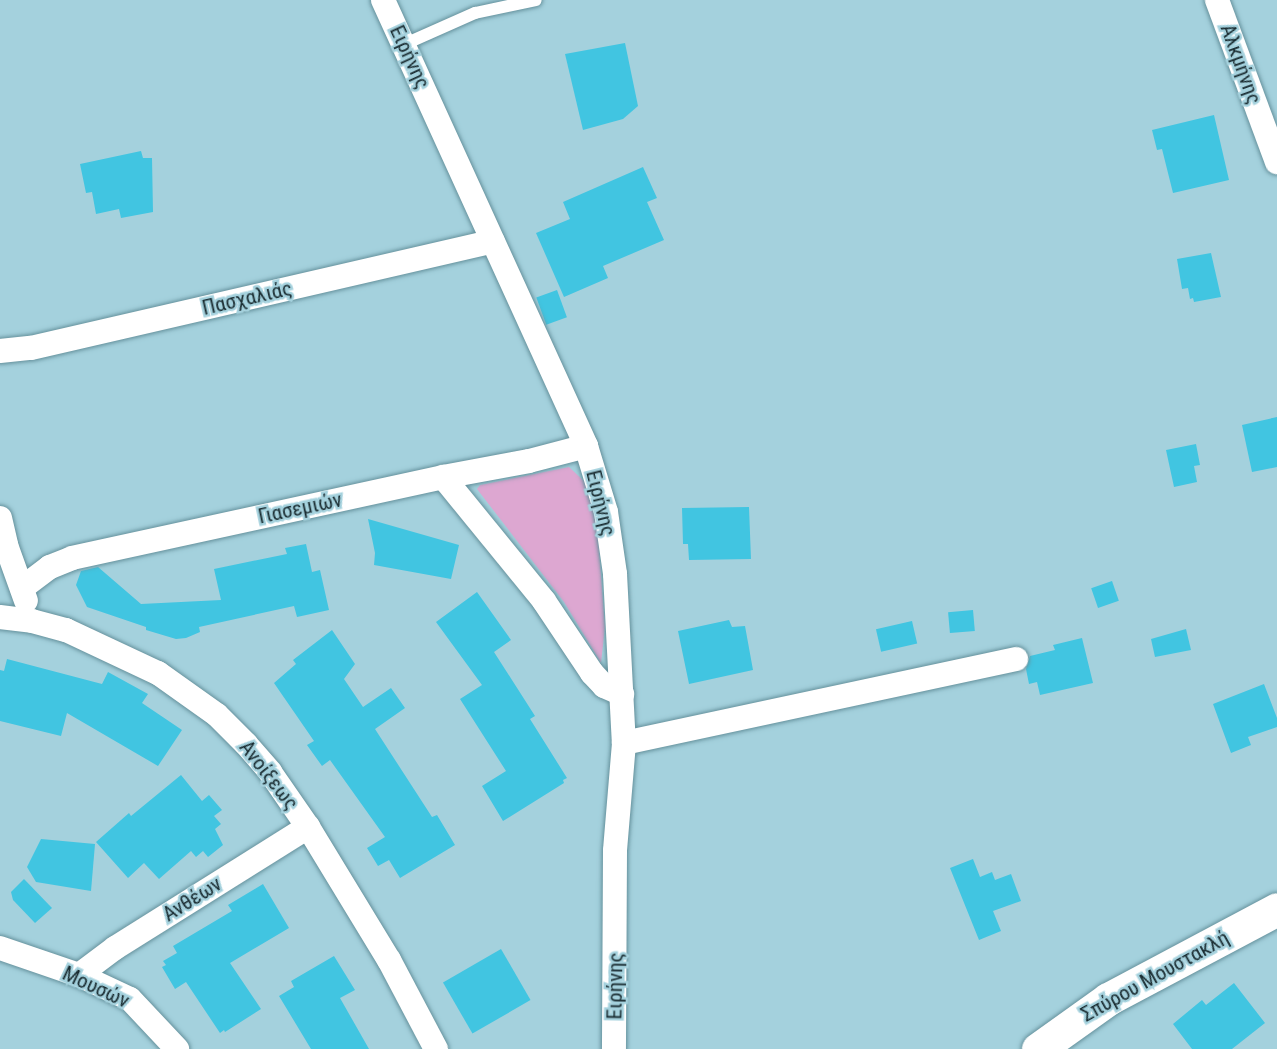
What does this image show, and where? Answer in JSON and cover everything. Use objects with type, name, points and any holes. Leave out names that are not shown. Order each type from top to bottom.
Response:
[{"type":"street","name":"Ειρήνης","points":[[383,0],[586,446],[603,499],[614,559],[624,743],[615,851],[614,1049]]},
{"type":"street","name":"Αλκμήνης","points":[[1217,0],[1277,162]]},
{"type":"street","name":"Πασχαλιάς","points":[[0,351],[32,348],[493,241]]},
{"type":"street","name":"Γιασεμιών","points":[[22,588],[33,578],[72,558],[443,477],[529,461],[586,446]]},
{"type":"street","points":[[443,477],[538,593],[592,673],[604,686],[622,694]]},
{"type":"street","points":[[0,518],[6,545],[32,621]]},
{"type":"street","name":"Ανοίξεως","points":[[0,617],[32,621],[66,630],[158,673],[217,715],[270,772],[308,826],[388,960],[436,1049]]},
{"type":"street","points":[[624,743],[1016,659]]},
{"type":"street","name":"Ανθέων","points":[[79,975],[115,948],[308,826]]},
{"type":"street","name":"Σπύρου Μουστακλή","points":[[1038,1049],[1108,999],[1277,909]]},
{"type":"street","name":"Μουσών","points":[[0,948],[79,975],[130,999],[177,1049]]},
{"type":"lane","points":[[405,44],[476,14],[536,0]]},
{"type":"shaded area","points":[[569,467],[586,483],[597,524],[605,627],[601,663],[564,602],[477,489],[480,485]]},
{"type":"building","points":[[625,43],[638,106],[623,119],[583,130],[565,54]]},
{"type":"building","points":[[1214,115],[1229,180],[1173,193],[1162,149],[1157,150],[1152,130]]},
{"type":"building","points":[[141,151],[143,158],[152,158],[153,212],[121,218],[119,209],[96,214],[92,192],[86,193],[80,164]]},
{"type":"building","points":[[643,167],[657,198],[647,202],[664,240],[603,266],[608,278],[564,297],[536,233],[570,219],[563,202]]},
{"type":"building","points":[[1211,253],[1221,297],[1194,302],[1193,298],[1190,299],[1188,288],[1182,289],[1177,259]]},
{"type":"building","points":[[557,290],[567,317],[546,325],[536,298]]},
{"type":"building","points":[[1277,417],[1277,467],[1252,472],[1242,425]]},
{"type":"building","points":[[1196,444],[1200,465],[1194,466],[1197,482],[1174,487],[1166,450]]},
{"type":"building","points":[[749,507],[751,559],[689,560],[688,544],[683,544],[682,508]]},
{"type":"building","points":[[368,519],[459,545],[451,579],[374,565],[375,553]]},
{"type":"building","points":[[306,544],[312,572],[320,570],[329,610],[297,617],[294,606],[199,627],[200,632],[186,638],[176,639],[146,630],[146,627],[87,607],[76,585],[81,571],[98,567],[141,604],[221,600],[214,569],[287,554],[285,548]]},
{"type":"building","points":[[1112,581],[1119,601],[1098,608],[1091,588]]},
{"type":"building","points":[[477,592],[511,640],[494,652],[535,716],[530,719],[567,778],[563,780],[564,783],[503,821],[482,786],[506,771],[460,699],[482,685],[436,622]]},
{"type":"building","points":[[973,610],[975,631],[950,633],[948,612]]},
{"type":"building","points":[[729,620],[732,627],[745,626],[753,670],[689,684],[678,631]]},
{"type":"building","points":[[912,621],[917,643],[881,652],[876,629]]},
{"type":"building","points":[[1186,629],[1191,650],[1155,657],[1151,639]]},
{"type":"building","points":[[332,630],[355,664],[344,679],[363,707],[391,688],[405,708],[375,729],[432,817],[437,815],[455,845],[400,878],[389,860],[378,866],[367,848],[385,837],[330,760],[322,766],[307,745],[314,741],[274,683],[296,664],[293,660]]},
{"type":"building","points":[[1082,638],[1093,683],[1040,695],[1037,682],[1029,684],[1026,669],[1030,656],[1055,650],[1053,645]]},
{"type":"building","points":[[7,659],[102,684],[108,672],[148,694],[142,703],[182,730],[158,766],[67,713],[61,736],[0,721],[0,670],[4,671]]},
{"type":"building","points":[[1264,684],[1277,718],[1277,727],[1248,737],[1251,745],[1231,753],[1213,704]]},
{"type":"building","points":[[181,775],[202,801],[209,795],[222,810],[214,816],[221,824],[215,829],[223,845],[208,857],[203,851],[196,857],[191,851],[159,879],[144,863],[128,878],[96,842],[129,813],[131,816]]},
{"type":"building","points":[[41,839],[95,844],[91,891],[36,882],[27,867]]},
{"type":"building","points":[[973,859],[980,877],[992,872],[995,880],[1011,874],[1021,901],[993,911],[1001,931],[979,940],[950,868]]},
{"type":"building","points":[[24,879],[52,908],[35,923],[13,900],[11,892]]},
{"type":"building","points":[[263,884],[289,928],[230,963],[261,1009],[220,1033],[186,982],[175,989],[162,967],[166,965],[163,961],[177,953],[173,946],[232,911],[228,905]]},
{"type":"building","points":[[501,949],[530,1000],[472,1034],[443,982]]},
{"type":"building","points":[[334,956],[355,990],[340,998],[369,1049],[311,1049],[279,996],[294,987],[291,981]]},
{"type":"building","points":[[1234,983],[1265,1023],[1232,1049],[1192,1049],[1173,1024],[1202,1000],[1206,1005]]}]
